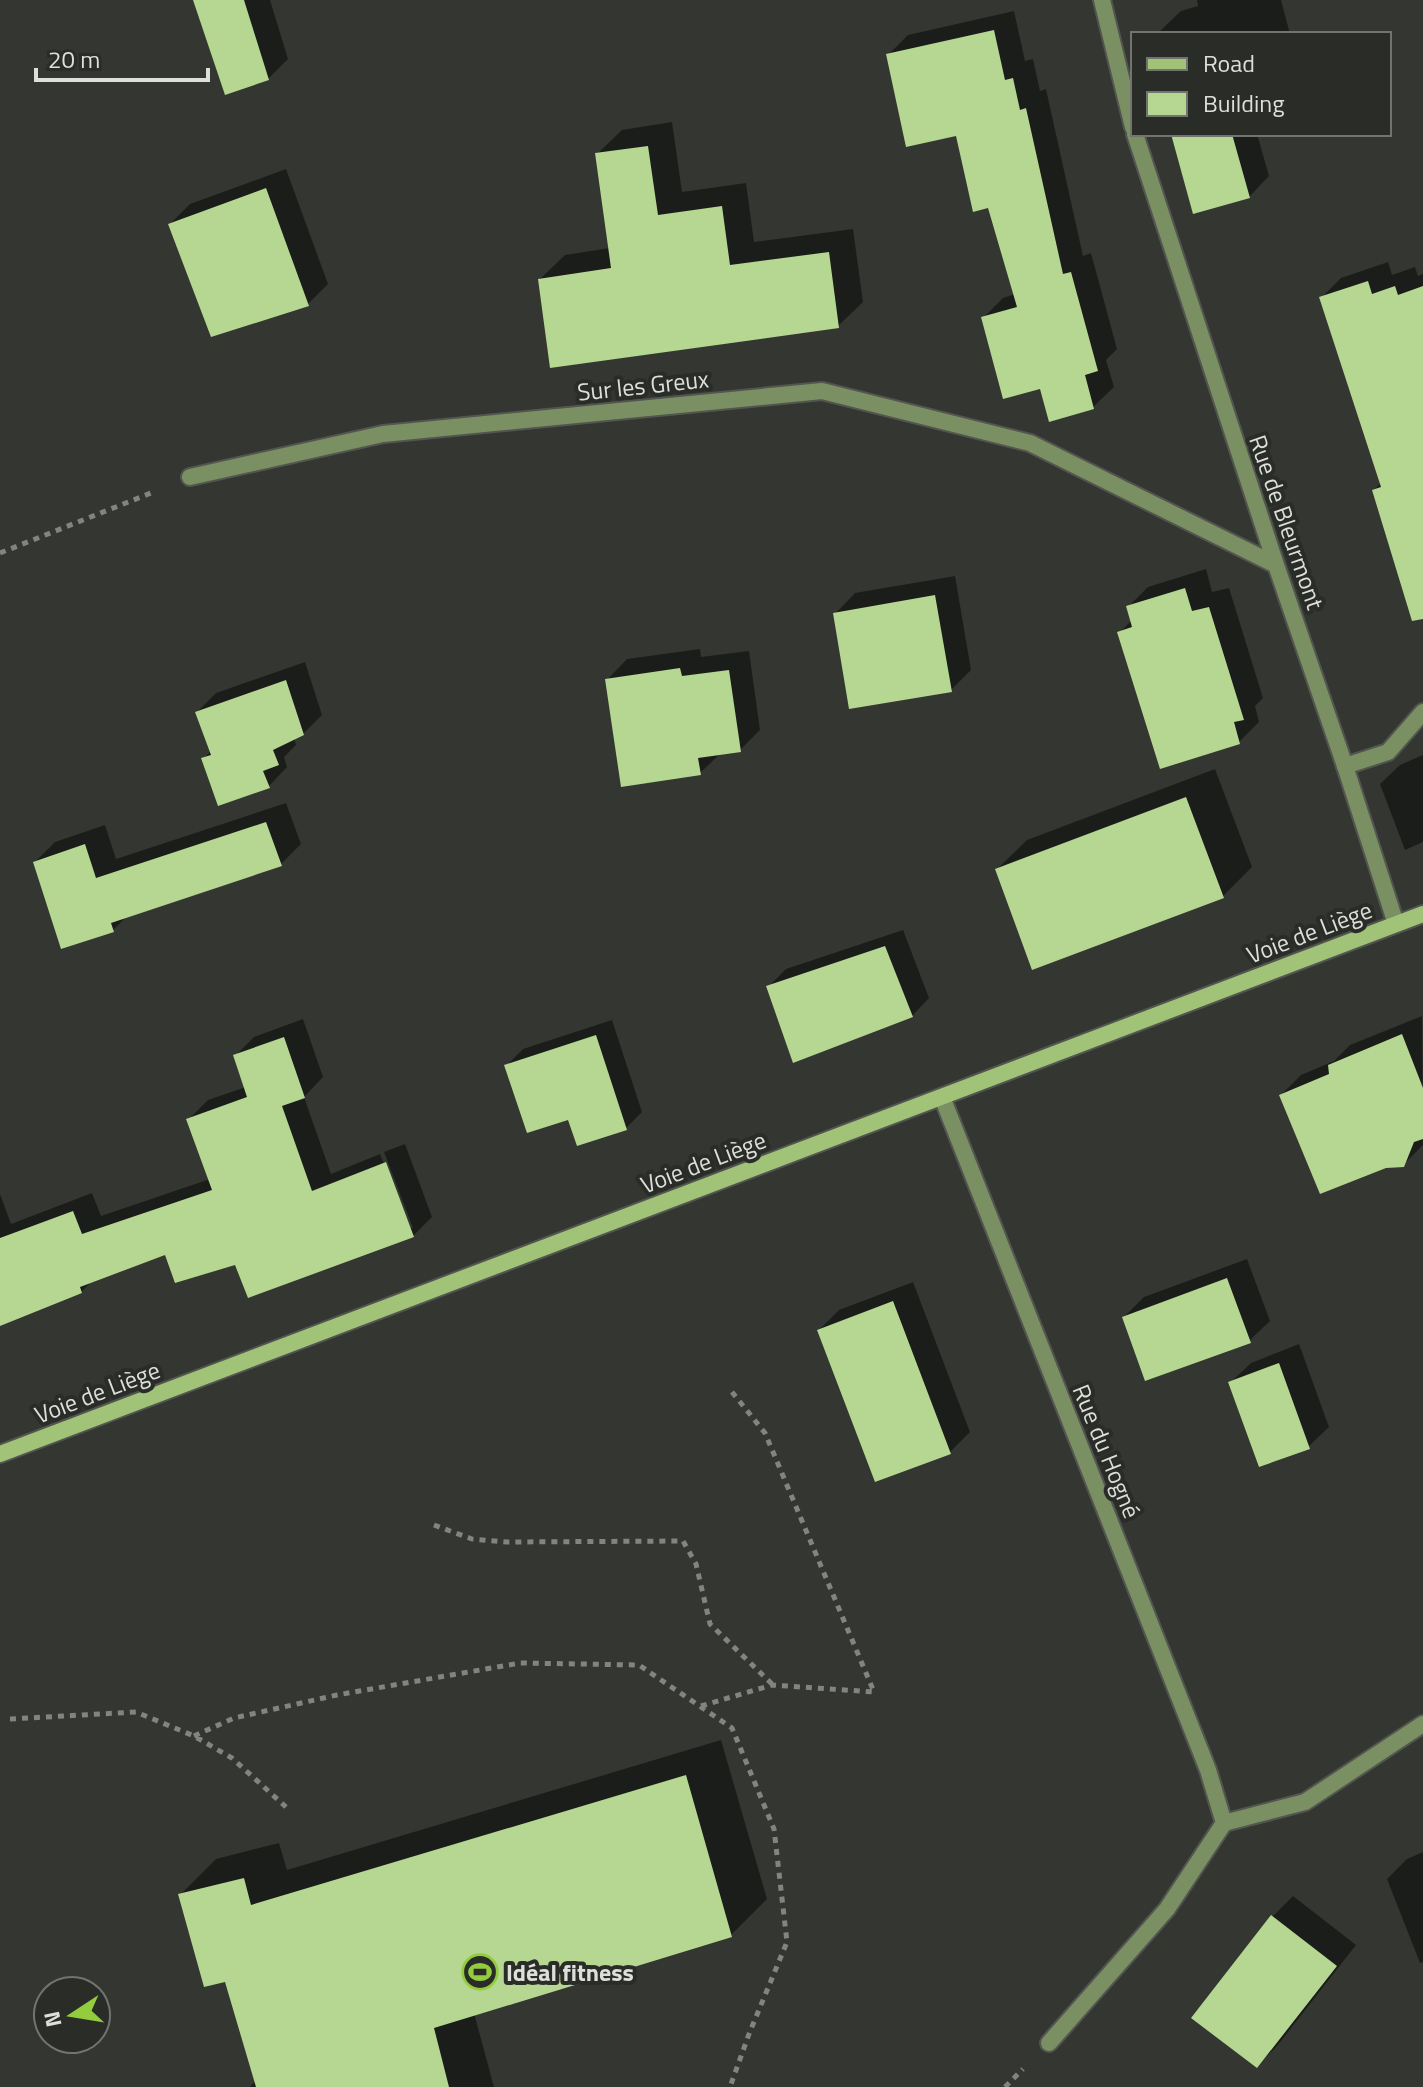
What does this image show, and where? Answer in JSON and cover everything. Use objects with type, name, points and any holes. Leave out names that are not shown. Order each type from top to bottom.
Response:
[{"type":"street","points":[[1102,0],[1131,119]]},
{"type":"street","name":"Rue de Bleurmont","points":[[1136,136],[1396,924]]},
{"type":"street","name":"Sur les Greux","points":[[190,477],[383,434],[822,391],[1030,443],[1276,565]]},
{"type":"street","points":[[1345,766],[1388,752],[1423,712]]},
{"type":"street","name":"Voie de Liège","points":[[0,1454],[1423,914]]},
{"type":"street","name":"Rue du Hogné","points":[[942,1097],[1208,1770],[1224,1823]]},
{"type":"street","points":[[1049,2043],[1167,1909],[1224,1823],[1305,1802],[1423,1724]]},
{"type":"path","points":[[0,553],[190,477]]},
{"type":"path","points":[[699,1706],[772,1685],[874,1692],[765,1433],[732,1392]]},
{"type":"path","points":[[434,1525],[472,1539],[507,1542],[683,1541],[696,1564],[710,1624],[772,1685]]},
{"type":"path","points":[[194,1736],[234,1718],[337,1695],[520,1663],[639,1665],[732,1728],[774,1829],[787,1942],[730,2087]]},
{"type":"path","points":[[10,1719],[136,1712],[194,1736],[232,1758],[286,1807]]},
{"type":"building","points":[[193,0],[244,0],[269,80],[225,95]]},
{"type":"building","points":[[994,30],[1005,80],[1013,78],[1020,110],[1026,108],[1063,274],[1071,272],[1098,371],[1085,375],[1094,409],[1049,422],[1040,389],[1003,399],[981,317],[1017,307],[988,208],[973,212],[956,136],[906,147],[886,54]]},
{"type":"building","points":[[1172,136],[1233,136],[1250,198],[1193,214]]},
{"type":"building","points":[[648,146],[658,215],[722,206],[730,265],[829,252],[839,328],[550,368],[538,279],[611,268],[595,153]]},
{"type":"building","points":[[266,188],[309,306],[211,337],[168,224]]},
{"type":"building","points":[[1368,281],[1372,294],[1395,286],[1398,295],[1423,286],[1423,619],[1412,621],[1372,490],[1381,487],[1319,297]]},
{"type":"building","points":[[1185,588],[1192,611],[1209,607],[1244,720],[1234,722],[1240,744],[1160,769],[1117,632],[1132,627],[1126,606]]},
{"type":"building","points":[[935,595],[952,692],[849,709],[833,613]]},
{"type":"building","points":[[680,668],[682,676],[729,670],[741,752],[698,758],[701,775],[621,787],[605,679]]},
{"type":"building","points":[[286,680],[304,735],[273,750],[279,765],[263,771],[270,788],[218,806],[201,758],[211,755],[195,712]]},
{"type":"building","points":[[1186,797],[1224,898],[1032,970],[995,869]]},
{"type":"building","points":[[266,822],[282,866],[111,923],[114,932],[61,949],[33,862],[85,844],[96,878]]},
{"type":"building","points":[[885,946],[913,1017],[793,1063],[766,986]]},
{"type":"building","points":[[1402,1034],[1423,1088],[1423,1139],[1414,1142],[1404,1167],[1386,1168],[1320,1194],[1279,1095],[1329,1074],[1328,1065]]},
{"type":"building","points":[[596,1035],[627,1130],[577,1146],[568,1120],[527,1133],[504,1065]]},
{"type":"building","points":[[284,1037],[305,1098],[282,1106],[312,1191],[386,1162],[414,1237],[248,1298],[235,1265],[175,1283],[165,1255],[80,1287],[82,1293],[0,1326],[0,1238],[73,1211],[82,1234],[212,1190],[186,1119],[247,1097],[233,1055]]},
{"type":"building","points":[[1227,1278],[1251,1343],[1145,1381],[1122,1317]]},
{"type":"building","points":[[893,1301],[951,1454],[875,1482],[817,1330]]},
{"type":"building","points":[[1279,1363],[1310,1449],[1259,1467],[1228,1382]]},
{"type":"building","points":[[686,1775],[732,1937],[434,2028],[449,2087],[256,2087],[225,1982],[204,1987],[178,1894],[244,1878],[251,1905]]},
{"type":"building","points":[[1271,1915],[1337,1966],[1257,2068],[1191,2018]]},
{"type":"place","name":"Idéal fitness","points":[[480,1972]]}]
